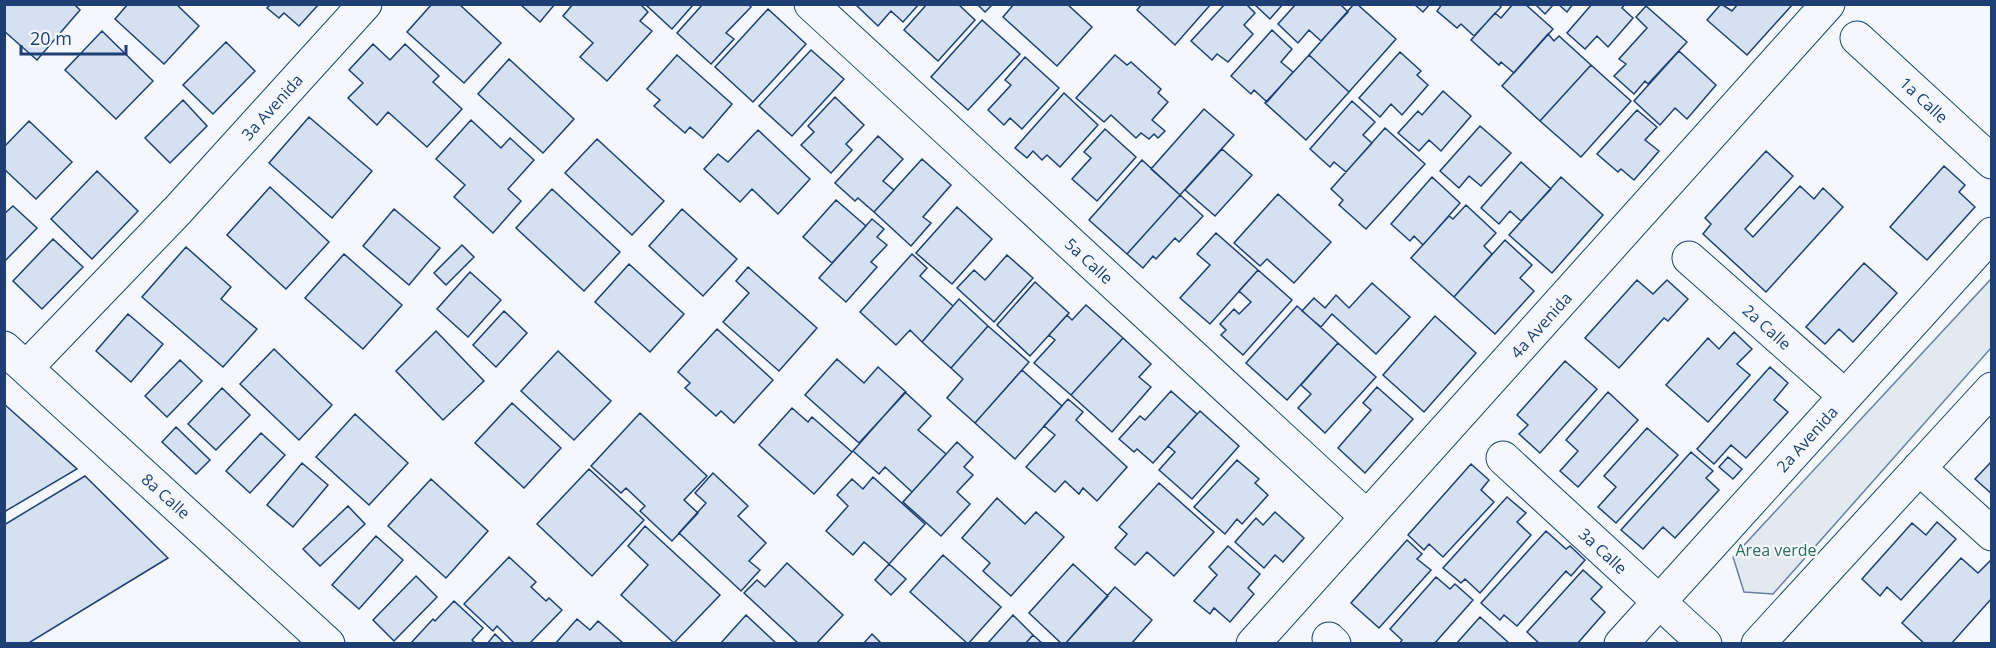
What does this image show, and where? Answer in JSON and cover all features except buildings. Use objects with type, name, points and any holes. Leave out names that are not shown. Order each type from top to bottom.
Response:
[{"type":"street","name":"3a Avenida","points":[[15,358],[178,210],[365,4]]},
{"type":"street","name":"5a Calle","points":[[811,4],[1367,517]]},
{"type":"street","name":"4a Avenida","points":[[1253,644],[1828,4]]},
{"type":"street","name":"1a Calle","points":[[1857,38],[1992,162]]},
{"type":"street","name":"2a Avenida","points":[[1621,644],[1992,234]]},
{"type":"street","name":"2a Calle","points":[[1689,258],[1845,396]]},
{"type":"street","name":"8a Calle","points":[[15,358],[328,644]]},
{"type":"street","points":[[1758,644],[1992,389]]},
{"type":"street","name":"3a Calle","points":[[1503,458],[1705,644]]},
{"type":"street","points":[[1919,468],[1992,534]]},
{"type":"green space","name":"Area verde","points":[[1991,279],[1991,348],[1773,594],[1744,592],[1733,557]]}]
